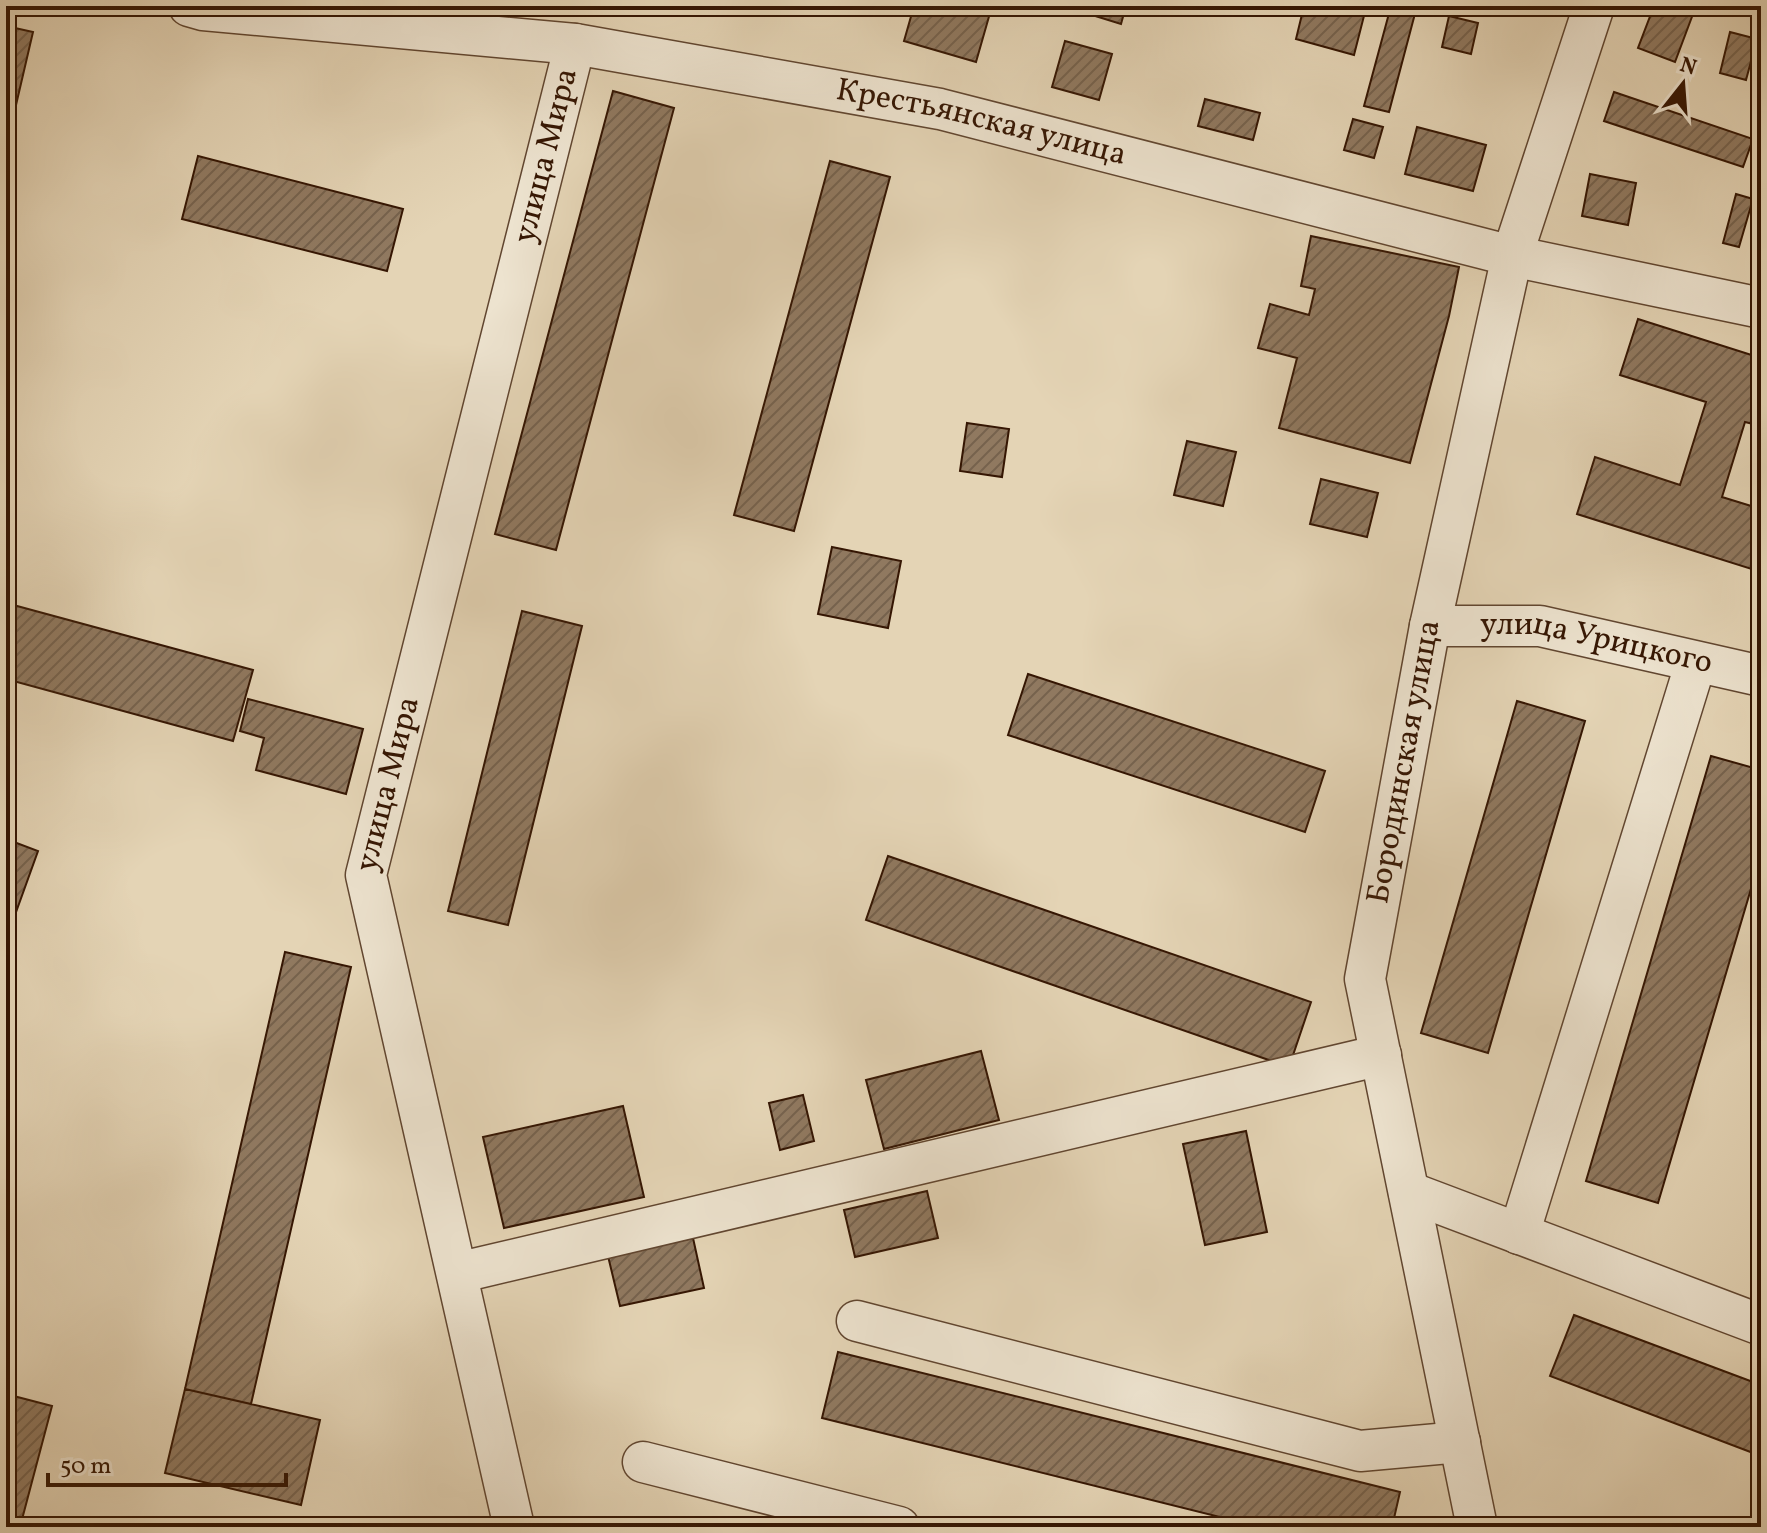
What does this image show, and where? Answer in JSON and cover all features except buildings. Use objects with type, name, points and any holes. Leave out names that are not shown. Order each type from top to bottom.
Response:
[{"type":"street","name":"Крестьянская улица","points":[[189,6],[203,10],[575,44],[940,109],[1512,256],[1761,308]]},
{"type":"street","name":"Бородинская улица","points":[[1477,1527],[1365,979],[1430,626],[1512,256],[1594,6]]},
{"type":"street","name":"улица Мира","points":[[514,1527],[366,875],[575,44]]},
{"type":"street","name":"улица Урицкого","points":[[1430,626],[1540,626],[1761,676]]},
{"type":"street","points":[[1519,1234],[1696,662]]},
{"type":"street","points":[[457,1273],[1381,1055]]},
{"type":"street","points":[[1409,1192],[1761,1325]]},
{"type":"street","points":[[857,1321],[1360,1451],[1460,1442]]},
{"type":"street","points":[[643,1462],[899,1527]]}]
